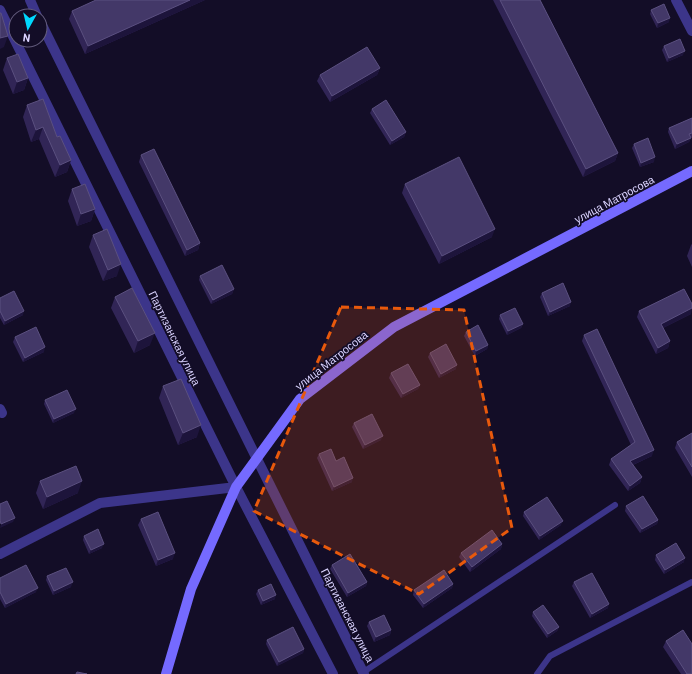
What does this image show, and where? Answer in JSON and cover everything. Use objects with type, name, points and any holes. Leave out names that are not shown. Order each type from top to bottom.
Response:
[{"type":"main road","name":"улица Матросова","points":[[166,674],[191,589],[236,487],[300,399],[394,326],[692,171]]},
{"type":"street","points":[[676,0],[692,31]]},
{"type":"street","name":"Партизанская улица","points":[[0,10],[236,487],[333,674]]},
{"type":"street","name":"Партизанская улица","points":[[48,37],[363,674]]},
{"type":"street","points":[[0,554],[100,503],[236,487]]},
{"type":"lane","points":[[363,674],[615,505]]},
{"type":"lane","points":[[537,674],[550,656],[692,582]]},
{"type":"highlighted area","points":[[341,307],[464,310],[512,528],[419,594],[254,511]]},
{"type":"building","points":[[96,0],[190,0],[88,46],[72,11]]},
{"type":"building","points":[[500,0],[540,0],[618,153],[586,169]]},
{"type":"building","points":[[664,4],[670,18],[658,23],[651,10]]},
{"type":"building","points":[[0,13],[1,13],[8,36],[0,38]]},
{"type":"building","points":[[680,39],[685,51],[669,58],[664,46]]},
{"type":"building","points":[[367,47],[380,68],[332,96],[320,75]]},
{"type":"building","points":[[18,54],[28,78],[17,82],[7,58]]},
{"type":"building","points":[[43,99],[57,137],[60,136],[71,160],[60,165],[43,127],[36,130],[27,105]]},
{"type":"building","points":[[386,100],[406,132],[392,141],[372,109]]},
{"type":"building","points":[[692,118],[692,133],[689,134],[691,138],[677,144],[669,128]]},
{"type":"building","points":[[648,138],[655,157],[641,163],[634,144]]},
{"type":"building","points":[[154,149],[200,243],[187,250],[141,155]]},
{"type":"building","points":[[459,157],[495,229],[442,256],[405,184]]},
{"type":"building","points":[[85,184],[95,209],[81,214],[72,189]]},
{"type":"building","points":[[107,229],[121,264],[108,270],[93,235]]},
{"type":"building","points":[[222,265],[234,289],[213,300],[200,276]]},
{"type":"building","points":[[563,283],[571,302],[550,312],[542,293]]},
{"type":"building","points":[[132,288],[155,333],[138,341],[115,297]]},
{"type":"building","points":[[684,289],[692,304],[692,308],[661,324],[670,341],[658,348],[639,311]]},
{"type":"building","points":[[14,291],[24,311],[5,321],[0,311],[0,298]]},
{"type":"building","points":[[515,308],[523,324],[508,331],[500,315]]},
{"type":"building","points":[[478,325],[488,345],[476,351],[466,332]]},
{"type":"building","points":[[36,327],[45,347],[25,358],[15,337]]},
{"type":"building","points":[[597,329],[654,450],[630,461],[642,477],[630,486],[611,459],[635,442],[584,335]]},
{"type":"building","points":[[446,344],[457,365],[441,374],[430,353]]},
{"type":"building","points":[[408,364],[420,385],[403,394],[391,373]]},
{"type":"building","points":[[181,379],[201,425],[183,433],[163,386]]},
{"type":"building","points":[[67,390],[76,409],[54,419],[45,400]]},
{"type":"building","points":[[372,414],[383,436],[365,445],[354,423]]},
{"type":"building","points":[[692,433],[692,467],[677,442]]},
{"type":"building","points":[[331,449],[336,461],[344,457],[353,478],[334,487],[319,454]]},
{"type":"building","points":[[76,466],[82,481],[47,497],[40,481]]},
{"type":"building","points":[[643,496],[658,520],[642,529],[626,506]]},
{"type":"building","points":[[547,497],[563,521],[540,536],[524,512]]},
{"type":"building","points":[[7,501],[15,518],[1,524],[0,504]]},
{"type":"building","points":[[158,512],[175,553],[158,560],[141,519]]},
{"type":"building","points":[[98,529],[104,544],[91,550],[84,536]]},
{"type":"building","points":[[492,530],[502,544],[472,567],[461,553]]},
{"type":"building","points":[[676,543],[685,558],[665,570],[656,555]]},
{"type":"building","points":[[350,554],[367,582],[348,593],[332,565]]},
{"type":"building","points":[[26,565],[38,588],[6,604],[0,592],[0,578]]},
{"type":"building","points":[[66,568],[73,582],[54,591],[47,576]]},
{"type":"building","points":[[444,570],[453,584],[424,604],[414,590]]},
{"type":"building","points":[[592,573],[609,604],[592,614],[574,582]]},
{"type":"building","points":[[271,584],[276,595],[263,601],[258,590]]},
{"type":"building","points":[[543,605],[559,627],[548,634],[533,612]]},
{"type":"building","points":[[384,615],[391,630],[376,637],[369,622]]},
{"type":"building","points":[[293,627],[304,649],[279,662],[267,640]]},
{"type":"building","points":[[683,630],[692,644],[692,674],[687,674],[666,641]]},
{"type":"building","points":[[77,672],[87,674],[76,674]]}]
